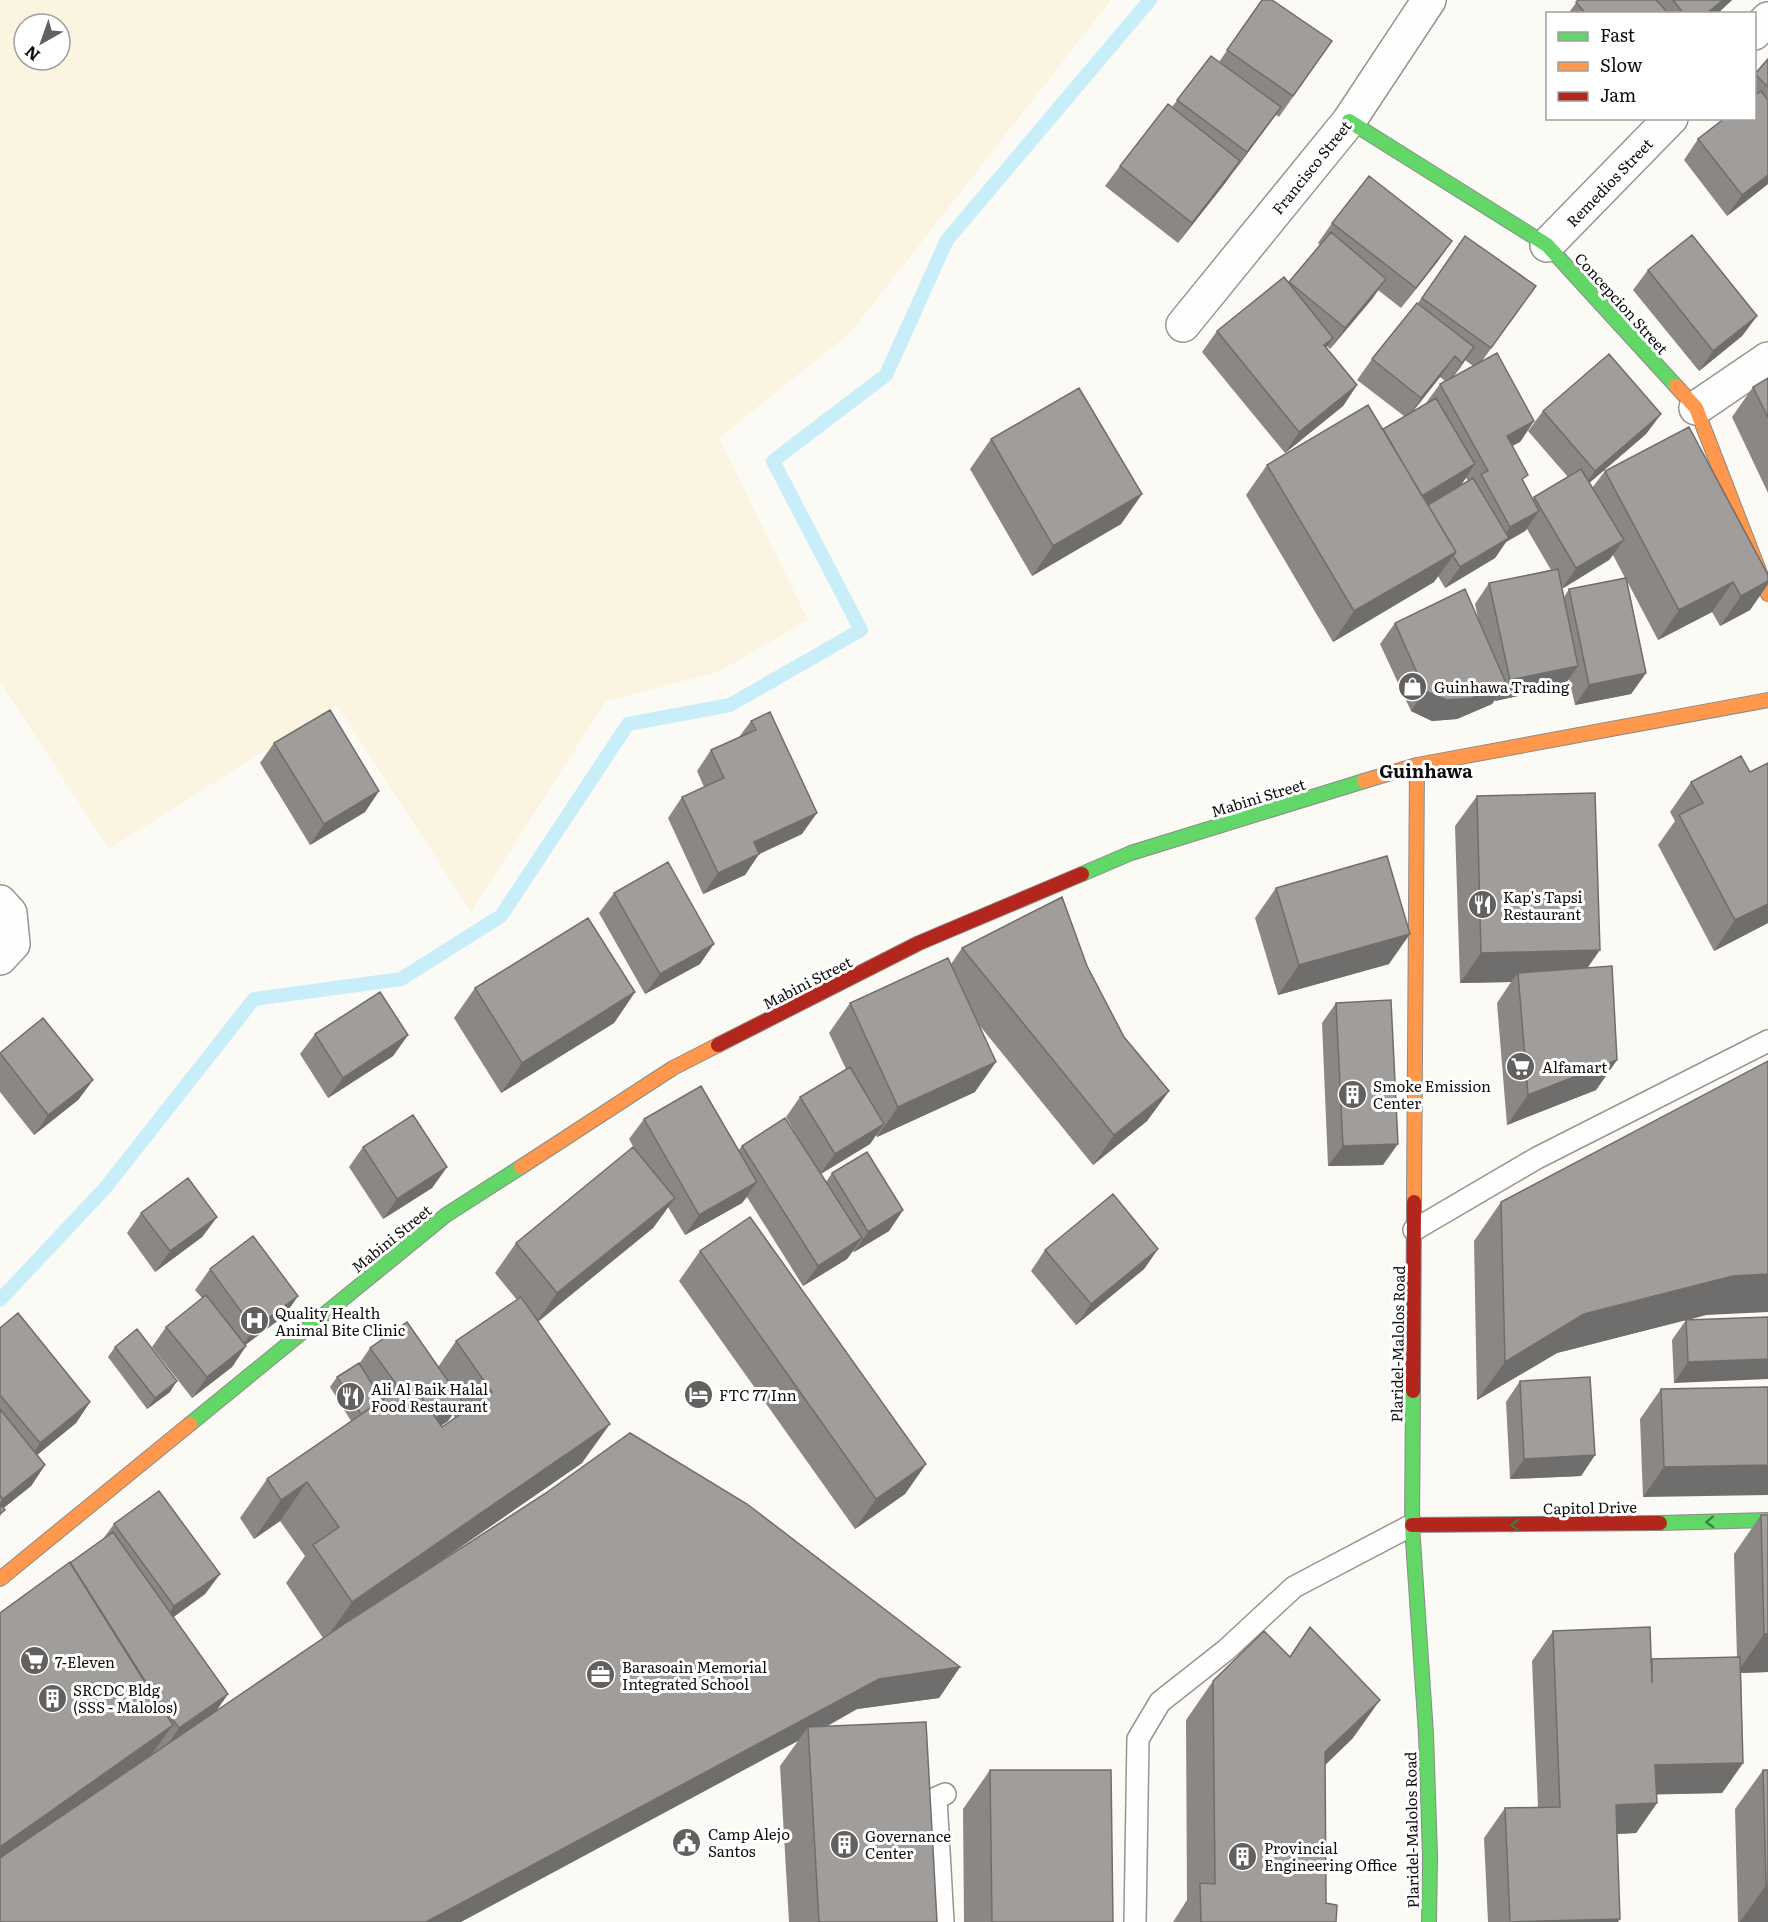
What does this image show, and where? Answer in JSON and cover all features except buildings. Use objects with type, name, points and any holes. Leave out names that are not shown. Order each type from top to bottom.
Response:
[{"type":"street","name":"Francisco Street","points":[[1183,325],[1348,121],[1429,0]]},
{"type":"street","points":[[1756,32],[1768,19]]},
{"type":"street","name":"Remedios Street","points":[[1548,245],[1669,120]]},
{"type":"street","name":"Concepcion Street","points":[[1348,121],[1548,245],[1696,408],[1768,594]]},
{"type":"street","points":[[1696,408],[1768,359]]},
{"type":"street","name":"Mabini Street","points":[[0,1579],[446,1215],[674,1068],[919,943],[1131,853],[1417,765],[1768,700]]},
{"type":"street","name":"Plaridel-Malolos Road","points":[[1417,765],[1412,1525],[1426,1734],[1430,1922]]},
{"type":"street","points":[[0,902],[10,913],[13,944],[0,958]]},
{"type":"street","name":"Capitol Drive","points":[[1412,1525],[1768,1520]]},
{"type":"lane","points":[[1414,1230],[1537,1158],[1768,1041]]},
{"type":"lane","points":[[1135,1922],[1138,1739],[1160,1702],[1226,1650],[1294,1587],[1412,1525]]},
{"type":"lane","points":[[944,1922],[936,1798],[945,1794]]},
{"type":"shaded area","points":[[0,0],[1111,0],[851,332],[719,438],[808,620],[718,672],[606,701],[471,912],[337,705],[109,849],[0,682]]},
{"type":"waterway","points":[[0,1300],[106,1187],[254,999],[401,979],[501,916],[628,724],[730,705],[861,630],[773,461],[886,375],[947,240],[1150,0]]},
{"type":"traffic: fast","points":[[1349,121],[1547,245],[1676,386]]},
{"type":"traffic: fast","points":[[1082,874],[1131,853],[1364,781]]},
{"type":"traffic: fast","points":[[190,1424],[446,1215],[521,1167]]},
{"type":"traffic: fast","points":[[1413,1391],[1412,1525],[1426,1734],[1430,1856],[1429,1922]]},
{"type":"traffic: fast","points":[[1660,1523],[1768,1520]]},
{"type":"traffic: slow","points":[[1676,386],[1696,408],[1768,594]]},
{"type":"traffic: slow","points":[[1364,781],[1417,765],[1768,700]]},
{"type":"traffic: slow","points":[[1414,1202],[1417,765]]},
{"type":"traffic: slow","points":[[521,1167],[673,1068],[718,1045]]},
{"type":"traffic: slow","points":[[0,1579],[190,1424]]},
{"type":"traffic: jam","points":[[718,1045],[919,943],[1082,874]]},
{"type":"traffic: jam","points":[[1413,1391],[1414,1202]]},
{"type":"traffic: jam","points":[[1412,1525],[1660,1523]]},
{"type":"place","name":"Guinhawa Trading","points":[[1413,686]]},
{"type":"place","name":"Kap's Tapsi Restaurant","points":[[1482,905]]},
{"type":"place","name":"Alfamart","points":[[1521,1066]]},
{"type":"place","name":"Smoke Emission Center","points":[[1352,1094]]},
{"type":"place","name":"Quality Health Animal Bite Clinic","points":[[254,1321]]},
{"type":"place","name":"FTC 77 Inn","points":[[698,1394]]},
{"type":"place","name":"Ali Al Baik Halal Food Restaurant","points":[[350,1397]]},
{"type":"place","name":"7-Eleven","points":[[34,1661]]},
{"type":"place","name":"Barasoain Memorial Integrated School","points":[[601,1675]]},
{"type":"place","name":"SRCDC Bldg (SSS - Malolos)","points":[[52,1698]]},
{"type":"place","name":"Camp Alejo Santos","points":[[687,1842]]},
{"type":"place","name":"Governance Center","points":[[844,1844]]},
{"type":"place","name":"Provincial Engineering Office","points":[[1243,1856]]},
{"type":"district","name":"Guinhawa","points":[[1426,770]]}]
